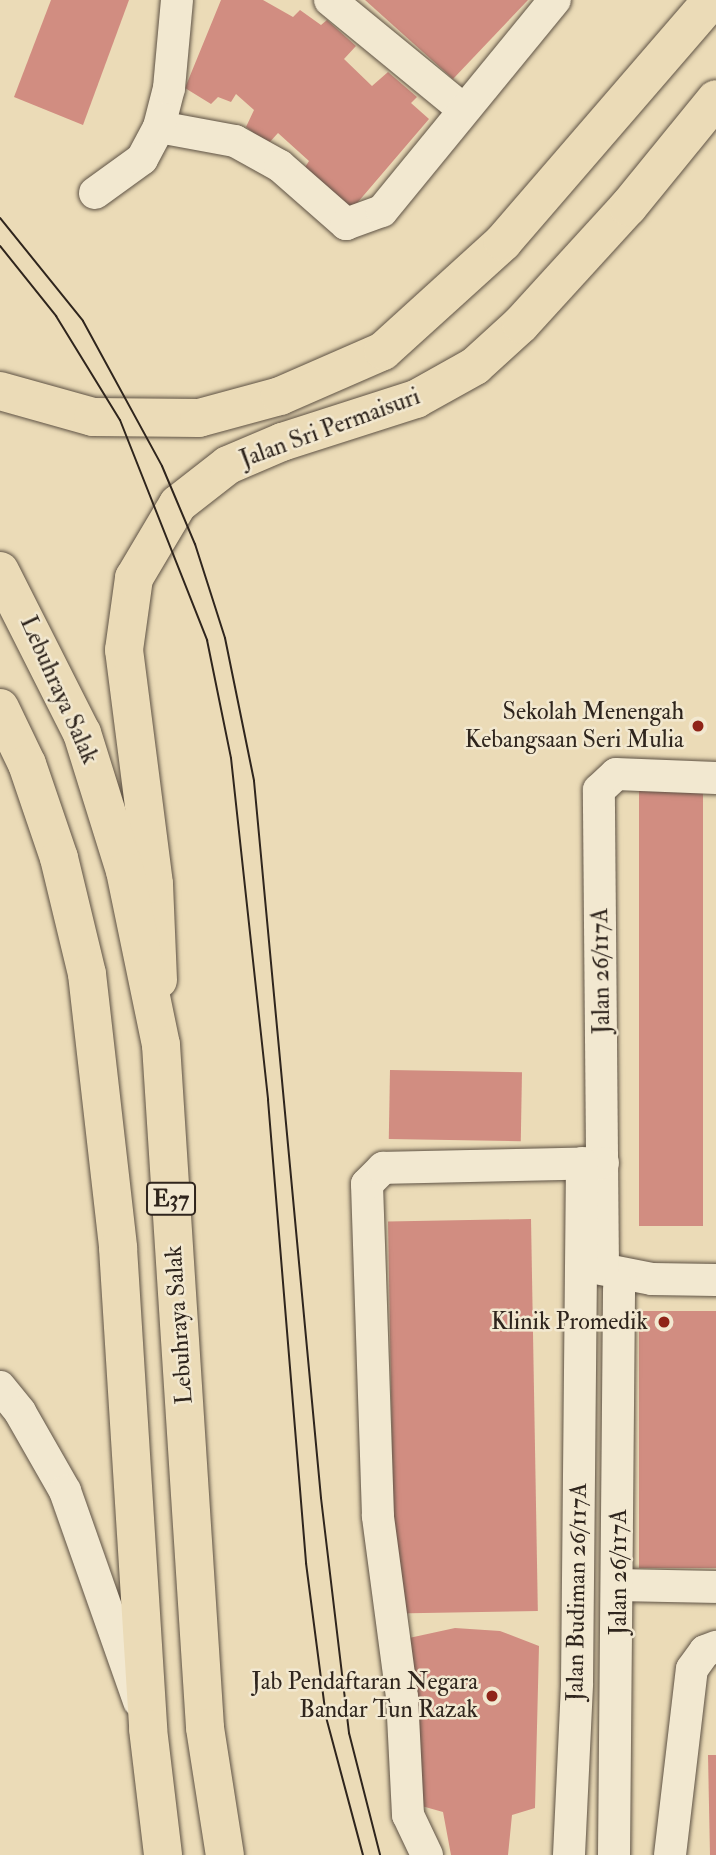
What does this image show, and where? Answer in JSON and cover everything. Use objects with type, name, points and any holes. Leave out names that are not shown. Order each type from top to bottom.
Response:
[{"type":"main road","name":"Jalan Sri Permaisuri","points":[[0,391],[93,416],[200,418],[280,396],[383,351],[503,242],[712,0]]},
{"type":"main road","name":"Jalan Sri Permaisuri","points":[[161,1045],[154,884],[124,650],[134,578],[178,503],[228,466],[282,442],[415,399],[475,366],[521,324],[628,207],[716,99]]},
{"type":"main road","name":"Lebuhraya Salak","points":[[0,570],[82,733],[125,871],[161,1045],[205,1728],[225,1855]]},
{"type":"main road","name":"E37","points":[[0,708],[27,764],[59,859],[87,974],[118,1248],[148,1728],[163,1855]]},
{"type":"street","points":[[95,193],[142,159],[159,127],[169,88],[177,0]]},
{"type":"street","points":[[330,0],[464,110]]},
{"type":"street","points":[[159,127],[235,141],[280,166],[346,225],[382,211],[555,0]]},
{"type":"street","name":"Jalan 26/117A","points":[[592,1163],[599,790],[616,774],[716,778]]},
{"type":"street","points":[[427,1855],[408,1815],[401,1697],[378,1516],[367,1184],[383,1168],[592,1163]]},
{"type":"street","name":"Jalan Budiman 26/117A","points":[[569,1855],[577,1683],[580,1330],[596,1279],[592,1163]]},
{"type":"street","points":[[596,1279],[716,1280]]},
{"type":"street","name":"Jalan 26/117A","points":[[596,1279],[619,1335],[619,1584],[614,1855]]},
{"type":"street","points":[[580,1330],[587,1318],[597,1315],[607,1318],[619,1335]]},
{"type":"street","points":[[0,1387],[20,1412],[65,1491],[148,1728]]},
{"type":"street","points":[[619,1584],[716,1587]]},
{"type":"street","points":[[670,1855],[692,1669],[705,1651],[716,1647]]},
{"type":"street","points":[[577,1683],[618,1682]]},
{"type":"building","points":[[51,0],[129,0],[83,125],[14,97]]},
{"type":"building","points":[[221,0],[263,0],[293,17],[300,10],[321,25],[327,20],[356,46],[344,59],[372,86],[388,72],[417,97],[411,103],[429,119],[352,209],[300,175],[309,161],[278,133],[268,144],[246,127],[254,110],[236,94],[231,102],[218,97],[211,104],[185,88]]},
{"type":"building","points":[[365,0],[528,0],[453,79]]},
{"type":"building","points":[[639,788],[703,788],[703,1226],[639,1226]]},
{"type":"building","points":[[390,1070],[522,1072],[521,1141],[389,1139]]},
{"type":"building","points":[[531,1219],[538,1611],[395,1613],[388,1221]]},
{"type":"building","points":[[639,1311],[716,1311],[716,1568],[639,1568]]},
{"type":"building","points":[[455,1628],[500,1631],[539,1646],[535,1808],[512,1815],[508,1855],[451,1855],[443,1812],[411,1803],[409,1638]]},
{"type":"building","points":[[708,1755],[716,1755],[716,1855],[710,1855]]},
{"type":"tram line","points":[[0,218],[83,321],[162,466],[195,544],[225,638],[254,781],[321,1498],[349,1733],[380,1855]]},
{"type":"tram line","points":[[0,246],[56,316],[120,420],[207,640],[231,758],[268,1100],[306,1563],[326,1717],[363,1855]]},
{"type":"place","name":"Sekolah Menengah Kebangsaan Seri Mulia","points":[[698,726]]},
{"type":"place","name":"Klinik Promedik","points":[[664,1322]]},
{"type":"place","name":"Jab Pendaftaran Negara Bandar Tun Razak","points":[[492,1696]]}]
